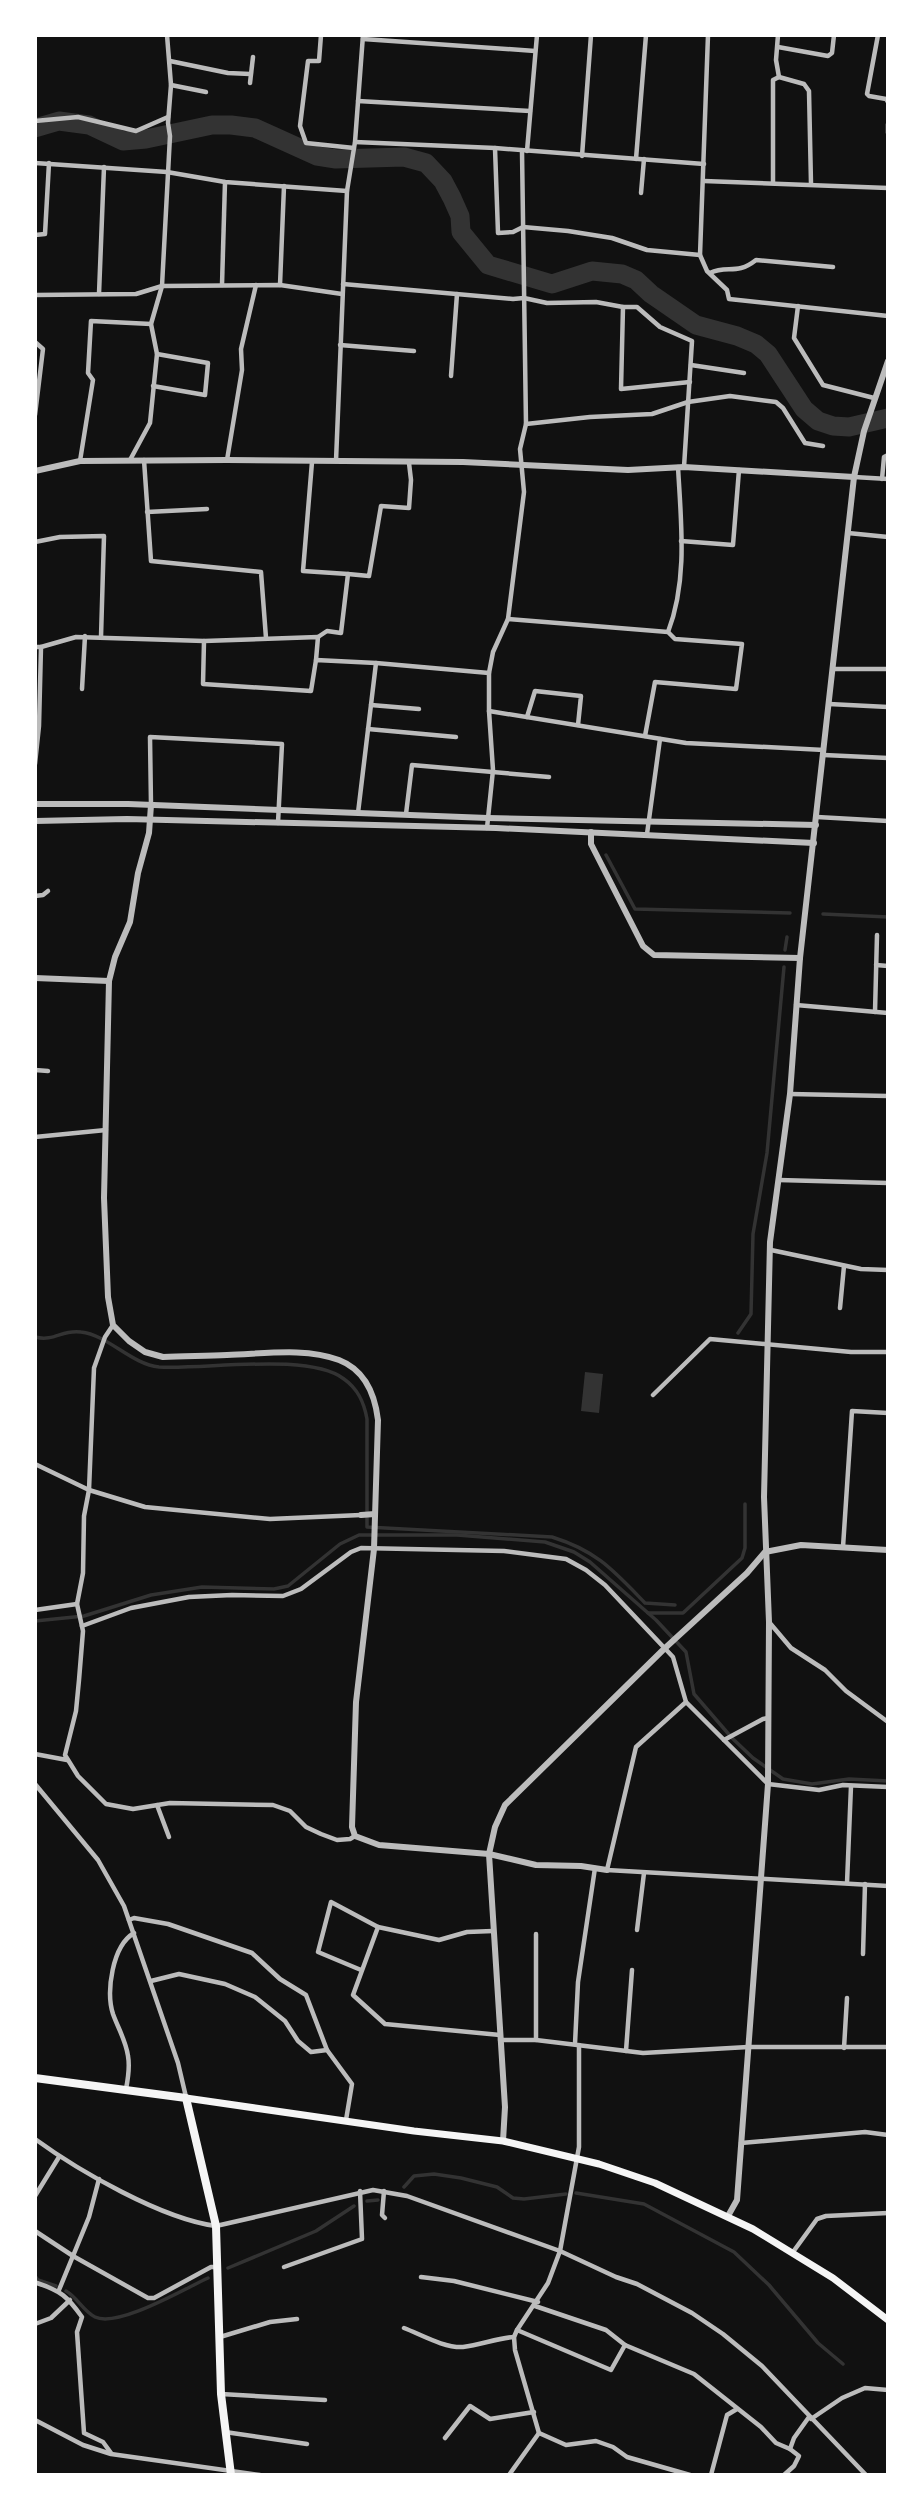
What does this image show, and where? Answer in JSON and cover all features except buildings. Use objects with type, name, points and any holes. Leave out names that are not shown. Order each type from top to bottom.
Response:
[{"type":"main road","points":[[35,2078],[503,2141],[577,2158],[655,2183],[728,2216],[793,2252],[888,2320]]},
{"type":"main road","points":[[186,2098],[216,2226],[221,2393],[231,2473]]},
{"type":"street","points":[[130,460],[150,423],[157,354],[151,324],[162,286],[170,136],[168,120],[171,85],[167,35]]},
{"type":"street","points":[[321,35],[319,61],[308,61],[300,126],[306,143],[354,147],[495,148],[704,164]]},
{"type":"street","points":[[487,828],[493,770],[489,673],[493,652],[508,619],[524,492],[520,449],[526,424],[523,228],[525,151],[537,35]]},
{"type":"street","points":[[582,156],[591,35]]},
{"type":"street","points":[[636,159],[646,35]]},
{"type":"street","points":[[708,35],[700,254],[709,273],[727,290],[729,299],[888,316]]},
{"type":"street","points":[[778,35],[779,78]]},
{"type":"street","points":[[778,47],[828,56],[832,53],[834,35]]},
{"type":"street","points":[[878,35],[867,94],[888,102]]},
{"type":"street","points":[[336,462],[347,191],[354,147],[363,37],[536,51]]},
{"type":"street","points":[[250,83],[253,57]]},
{"type":"street","points":[[170,61],[228,73],[250,74]]},
{"type":"street","points":[[773,183],[774,80],[779,78],[804,84],[809,92],[811,184]]},
{"type":"street","points":[[171,85],[206,92]]},
{"type":"street","points":[[358,101],[530,111]]},
{"type":"street","points":[[35,121],[78,117],[136,131],[168,120]]},
{"type":"street","points":[[888,124],[888,133]]},
{"type":"street","points":[[495,148],[498,233],[523,228],[568,231],[612,238],[647,250],[700,254]]},
{"type":"street","points":[[641,193],[644,159]]},
{"type":"street","points":[[35,163],[167,172],[225,182],[347,191]]},
{"type":"street","points":[[35,234],[45,234],[49,163]]},
{"type":"street","points":[[99,294],[104,167]]},
{"type":"street","points":[[704,181],[888,188]]},
{"type":"street","points":[[222,285],[225,182]]},
{"type":"street","points":[[280,285],[284,186]]},
{"type":"street","points":[[709,273],[715,270],[744,270],[756,260],[833,267]]},
{"type":"street","points":[[343,284],[524,298],[547,303],[596,302],[637,307],[660,327],[692,341],[681,467],[682,572],[674,618],[668,632]]},
{"type":"street","points":[[35,295],[136,294],[162,286],[222,285],[280,285],[342,294]]},
{"type":"street","points":[[227,460],[242,370],[241,349],[256,285]]},
{"type":"street","points":[[451,376],[457,294]]},
{"type":"street","points":[[799,306],[794,338],[823,385],[874,398]]},
{"type":"street","points":[[622,307],[621,389],[690,382]]},
{"type":"street","points":[[80,461],[93,380],[88,373],[91,321],[151,324]]},
{"type":"street","points":[[35,342],[43,349],[35,415]]},
{"type":"street","points":[[340,345],[414,351]]},
{"type":"street","points":[[153,386],[205,395],[208,363],[157,354]]},
{"type":"street","points":[[728,2216],[737,2200],[768,1782],[768,1622],[764,1497],[773,1214],[790,1094],[800,958],[854,477],[864,430],[888,361]]},
{"type":"street","points":[[691,365],[744,373]]},
{"type":"street","points":[[526,424],[590,416],[652,414],[688,402],[730,396],[776,402],[783,408],[805,443],[823,446]]},
{"type":"street","points":[[35,471],[80,461],[227,460],[521,464],[628,470],[681,467],[885,479],[884,457],[888,455]]},
{"type":"street","points":[[144,460],[151,561],[261,572],[266,638]]},
{"type":"street","points":[[312,462],[303,570],[369,576],[381,506],[409,508],[409,463]]},
{"type":"street","points":[[681,541],[733,545],[739,470]]},
{"type":"street","points":[[147,512],[207,509]]},
{"type":"street","points":[[848,533],[888,537]]},
{"type":"street","points":[[35,542],[60,537],[104,536],[101,637]]},
{"type":"street","points":[[35,764],[38,647],[85,636],[204,641],[318,637],[327,631],[341,633],[348,574]]},
{"type":"street","points":[[508,619],[668,632],[675,639],[742,644],[736,689],[654,682],[645,736]]},
{"type":"street","points":[[82,689],[85,636]]},
{"type":"street","points":[[204,641],[203,684],[311,691],[318,637]]},
{"type":"street","points":[[316,660],[489,673]]},
{"type":"street","points":[[358,813],[376,663]]},
{"type":"street","points":[[833,668],[888,669]]},
{"type":"street","points":[[527,717],[535,691],[581,696],[578,725]]},
{"type":"street","points":[[829,704],[888,707]]},
{"type":"street","points":[[371,705],[419,709]]},
{"type":"street","points":[[489,711],[686,743],[888,758]]},
{"type":"street","points":[[368,729],[456,737]]},
{"type":"street","points":[[278,824],[282,744],[150,737],[151,820],[130,922],[115,957],[109,981],[104,1198],[108,1297],[113,1325],[145,1352],[163,1357],[292,1353],[323,1356],[342,1361],[356,1371],[368,1384],[376,1401],[378,1420],[374,1546],[356,1702],[352,1828],[355,1836],[379,1845],[489,1854],[536,1865],[888,1886]]},
{"type":"street","points":[[647,834],[660,739]]},
{"type":"street","points":[[407,814],[412,765],[549,777]]},
{"type":"street","points":[[35,804],[151,805],[488,818],[888,821]]},
{"type":"street","points":[[35,821],[151,820],[487,828],[814,843]]},
{"type":"street","points":[[591,832],[591,844],[643,946],[654,955],[800,958]]},
{"type":"street","points":[[35,896],[48,891]]},
{"type":"street","points":[[875,1012],[877,936]]},
{"type":"street","points":[[876,965],[888,966]]},
{"type":"street","points":[[35,978],[109,981]]},
{"type":"street","points":[[796,1005],[888,1013]]},
{"type":"street","points":[[35,1070],[48,1071]]},
{"type":"street","points":[[790,1094],[888,1096]]},
{"type":"street","points":[[35,1137],[106,1130]]},
{"type":"street","points":[[779,1180],[888,1183]]},
{"type":"street","points":[[771,1250],[844,1266],[888,1270]]},
{"type":"street","points":[[840,1308],[844,1266]]},
{"type":"street","points":[[113,1325],[105,1337],[94,1368],[89,1490],[84,1516],[83,1573],[78,1607],[81,1624],[76,1711],[65,1755],[78,1776],[106,1804],[133,1809],[184,1803],[273,1805],[290,1811],[306,1827],[321,1834],[337,1840],[355,1836]]},
{"type":"street","points":[[653,1395],[710,1339],[851,1352],[888,1352]]},
{"type":"street","points":[[843,1547],[852,1411],[888,1413]]},
{"type":"street","points":[[35,1464],[89,1490],[145,1507],[270,1519],[375,1514]]},
{"type":"street","points":[[503,2141],[506,2124],[489,1854],[495,1827],[505,1805],[664,1648],[747,1573],[765,1552],[801,1545],[888,1550]]},
{"type":"street","points":[[81,1624],[131,1608],[189,1597],[283,1596],[301,1589],[351,1552],[374,1546],[504,1551],[566,1559],[605,1585],[673,1657],[686,1702],[768,1782],[819,1790],[843,1785],[888,1787]]},
{"type":"street","points":[[35,1610],[78,1607]]},
{"type":"street","points":[[768,1622],[791,1648],[825,1670],[846,1691],[888,1722]]},
{"type":"street","points":[[607,1870],[636,1747],[686,1702]]},
{"type":"street","points":[[724,1741],[763,1718],[768,1718]]},
{"type":"street","points":[[35,1754],[68,1760]]},
{"type":"street","points":[[35,1784],[98,1860],[113,1883],[151,1981],[178,2063],[186,2098]]},
{"type":"street","points":[[847,1883],[851,1786]]},
{"type":"street","points":[[157,1805],[169,1837]]},
{"type":"street","points":[[509,2475],[539,2433],[515,2350],[514,2337],[537,2304],[560,2251],[579,2147],[578,1982],[595,1868]]},
{"type":"street","points":[[637,1930],[644,1873]]},
{"type":"street","points":[[863,1954],[865,1884]]},
{"type":"street","points":[[361,1970],[318,1952],[331,1902],[378,1927],[439,1940],[467,1932],[493,1931]]},
{"type":"street","points":[[129,1920],[134,1918],[169,1924],[252,1953],[280,1979],[306,1995],[327,2050],[352,2084],[346,2120]]},
{"type":"street","points":[[378,1927],[353,1995],[385,2024],[643,2053],[748,2047],[888,2047]]},
{"type":"street","points":[[126,2089],[129,2057],[112,2012],[110,1975],[119,1950],[130,1934],[134,1933]]},
{"type":"street","points":[[536,1934],[536,2040]]},
{"type":"street","points":[[626,2051],[632,1970]]},
{"type":"street","points":[[151,1981],[179,1974],[225,1984],[255,1997],[285,2021],[299,2041],[311,2052],[327,2050]]},
{"type":"street","points":[[844,2048],[847,1998]]},
{"type":"street","points":[[741,2143],[865,2132],[888,2134]]},
{"type":"street","points":[[35,2139],[99,2179],[163,2211],[196,2223],[216,2226],[360,2191],[384,2191],[407,2196],[560,2251],[637,2284],[692,2313],[723,2334],[762,2366],[866,2475]]},
{"type":"street","points":[[35,2196],[60,2157]]},
{"type":"street","points":[[58,2290],[89,2217],[99,2179]]},
{"type":"street","points":[[284,2267],[362,2239],[360,2191]]},
{"type":"street","points":[[384,2191],[382,2215],[385,2218]]},
{"type":"street","points":[[793,2252],[817,2219],[826,2216],[888,2213]]},
{"type":"street","points":[[35,2231],[72,2256],[148,2298],[153,2298],[211,2267],[218,2267]]},
{"type":"street","points":[[421,2277],[454,2281],[537,2304],[606,2330],[625,2345],[694,2374],[776,2443],[799,2456],[794,2466],[784,2475]]},
{"type":"street","points":[[37,2283],[58,2290],[70,2300],[82,2317],[77,2332],[84,2433],[103,2442],[111,2454]]},
{"type":"street","points":[[35,2324],[51,2318],[70,2300]]},
{"type":"street","points":[[219,2337],[270,2322],[297,2319]]},
{"type":"street","points":[[404,2328],[452,2346],[467,2347],[514,2337]]},
{"type":"street","points":[[517,2330],[611,2370],[625,2345]]},
{"type":"street","points":[[790,2449],[794,2438],[810,2418],[842,2398],[865,2388],[888,2390]]},
{"type":"street","points":[[221,2393],[325,2400]]},
{"type":"street","points":[[446,2438],[471,2406],[490,2419],[534,2412]]},
{"type":"street","points":[[711,2475],[727,2415],[737,2409]]},
{"type":"street","points":[[35,2420],[83,2445],[111,2454],[260,2475]]},
{"type":"street","points":[[225,2432],[307,2444]]},
{"type":"street","points":[[539,2433],[566,2445],[596,2441],[613,2447],[627,2457],[690,2475]]},
{"type":"shaded area","points":[[585,1372],[603,1374],[599,1413],[581,1411]]},
{"type":"waterway","points":[[35,128],[59,121],[89,125],[123,141],[146,139],[212,125],[231,125],[255,128],[317,156],[336,159],[404,157],[426,163],[443,181],[452,198],[460,216],[461,232],[488,265],[552,284],[592,271],[622,274],[636,280],[651,294],[696,325],[756,344],[768,354],[804,409],[818,421],[849,427],[888,418]]},
{"type":"waterway","points":[[606,855],[635,909],[790,913]]},
{"type":"waterway","points":[[823,914],[888,917]]},
{"type":"waterway","points":[[785,950],[787,937]]},
{"type":"waterway","points":[[738,1333],[751,1314],[753,1234],[767,1153],[784,967]]},
{"type":"waterway","points":[[35,1337],[48,1338],[69,1332],[91,1334],[139,1361],[159,1367],[282,1364],[328,1371],[353,1387],[360,1396],[366,1413],[367,1527],[552,1537],[593,1555],[645,1603],[675,1605]]},
{"type":"waterway","points":[[648,1613],[683,1613],[742,1558],[745,1548],[745,1504]]},
{"type":"waterway","points":[[35,1621],[84,1616],[151,1595],[202,1587],[274,1589],[288,1586],[340,1544],[359,1535],[457,1535],[545,1542],[574,1552],[590,1562],[656,1620],[686,1652],[694,1694],[732,1738],[753,1758],[783,1779],[812,1784],[849,1779],[888,1781]]},
{"type":"waterway","points":[[404,2187],[414,2176],[434,2174],[497,2187],[513,2198],[566,2194]]},
{"type":"waterway","points":[[576,2193],[644,2204],[734,2252],[769,2285],[818,2343],[843,2364]]},
{"type":"waterway","points":[[367,2201],[378,2200]]},
{"type":"waterway","points":[[228,2268],[316,2231],[354,2206]]},
{"type":"waterway","points":[[35,2276],[38,2280],[56,2286]]},
{"type":"waterway","points":[[66,2291],[95,2317],[105,2319],[135,2312],[208,2278]]}]
